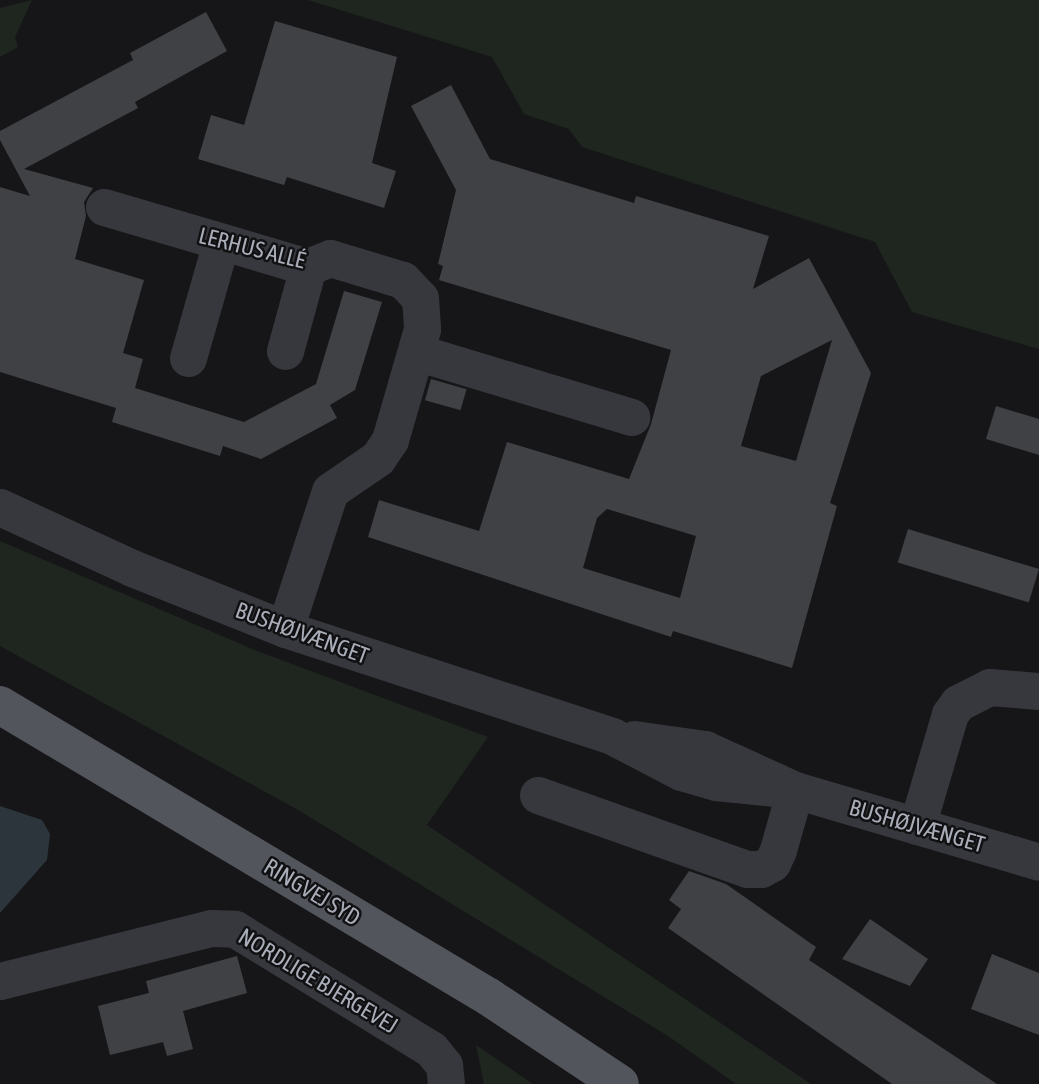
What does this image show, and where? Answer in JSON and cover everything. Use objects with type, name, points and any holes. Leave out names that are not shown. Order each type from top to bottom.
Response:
[{"type":"main road","name":"RINGVEJ SYD","points":[[0,705],[489,997],[620,1084]]},
{"type":"street","name":"LERHUS ALLÉ","points":[[103,207],[308,267],[330,258],[413,286],[423,314],[416,352],[385,450],[330,491],[285,629]]},
{"type":"street","points":[[188,358],[221,242]]},
{"type":"street","points":[[285,351],[308,267]]},
{"type":"street","points":[[416,352],[631,416]]},
{"type":"street","name":"BUSHØJVÆNGET","points":[[0,507],[132,568],[285,629],[612,736],[681,772],[716,782],[795,790],[1039,862]]},
{"type":"street","points":[[917,826],[950,714],[958,703],[989,687],[1039,691]]},
{"type":"street","points":[[538,794],[747,869],[761,869],[772,863],[778,850],[795,790]]},
{"type":"street","name":"NORDLIGE BJERGEVEJ","points":[[0,981],[211,928],[235,929],[431,1049],[444,1065],[446,1084]]},
{"type":"shaded area","points":[[32,0],[15,37],[18,47],[0,57],[0,8]]},
{"type":"shaded area","points":[[308,0],[1039,0],[1039,349],[912,312],[875,242],[582,147],[569,129],[524,114],[492,57]]},
{"type":"shaded area","points":[[0,541],[257,651],[488,737],[427,825],[811,1084],[736,1084],[668,1036],[300,811],[0,646]]},
{"type":"shaded area","points":[[0,806],[42,820],[50,834],[47,860],[0,913]]},
{"type":"shaded area","points":[[476,1045],[533,1084],[484,1084]]},
{"type":"building","points":[[206,12],[227,51],[135,102],[138,108],[24,169],[93,188],[84,202],[86,216],[75,259],[144,280],[123,353],[143,359],[135,388],[244,422],[316,384],[344,291],[382,302],[355,390],[330,405],[337,418],[261,459],[223,446],[220,456],[112,422],[116,408],[0,372],[0,187],[30,196],[0,140],[0,131],[133,60],[130,53]]},
{"type":"building","points":[[275,21],[397,57],[372,163],[396,171],[384,208],[287,177],[284,185],[198,159],[211,115],[244,125]]},
{"type":"building","points":[[451,85],[490,159],[634,203],[636,196],[769,236],[753,289],[809,258],[871,373],[830,503],[837,506],[792,668],[673,631],[671,637],[368,537],[379,500],[479,531],[507,442],[629,479],[651,424],[671,350],[439,280],[443,266],[438,264],[456,190],[411,106]],"holes":[[[832,340],[796,461],[741,446],[761,376]],[[607,509],[696,536],[680,598],[583,568],[597,518]]]},
{"type":"building","points":[[431,379],[467,389],[461,410],[425,400]]},
{"type":"building","points":[[996,406],[1039,419],[1039,455],[986,439]]},
{"type":"building","points":[[908,529],[1039,569],[1029,603],[898,562]]},
{"type":"building","points":[[689,871],[726,884],[816,947],[809,960],[997,1084],[892,1084],[668,928],[681,909],[669,900]]},
{"type":"building","points":[[870,919],[928,959],[910,986],[842,959]]},
{"type":"building","points":[[992,954],[1039,973],[1039,1035],[971,1009]]},
{"type":"building","points":[[237,956],[247,993],[183,1011],[193,1049],[167,1056],[163,1042],[110,1055],[98,1006],[149,993],[146,981]]}]
